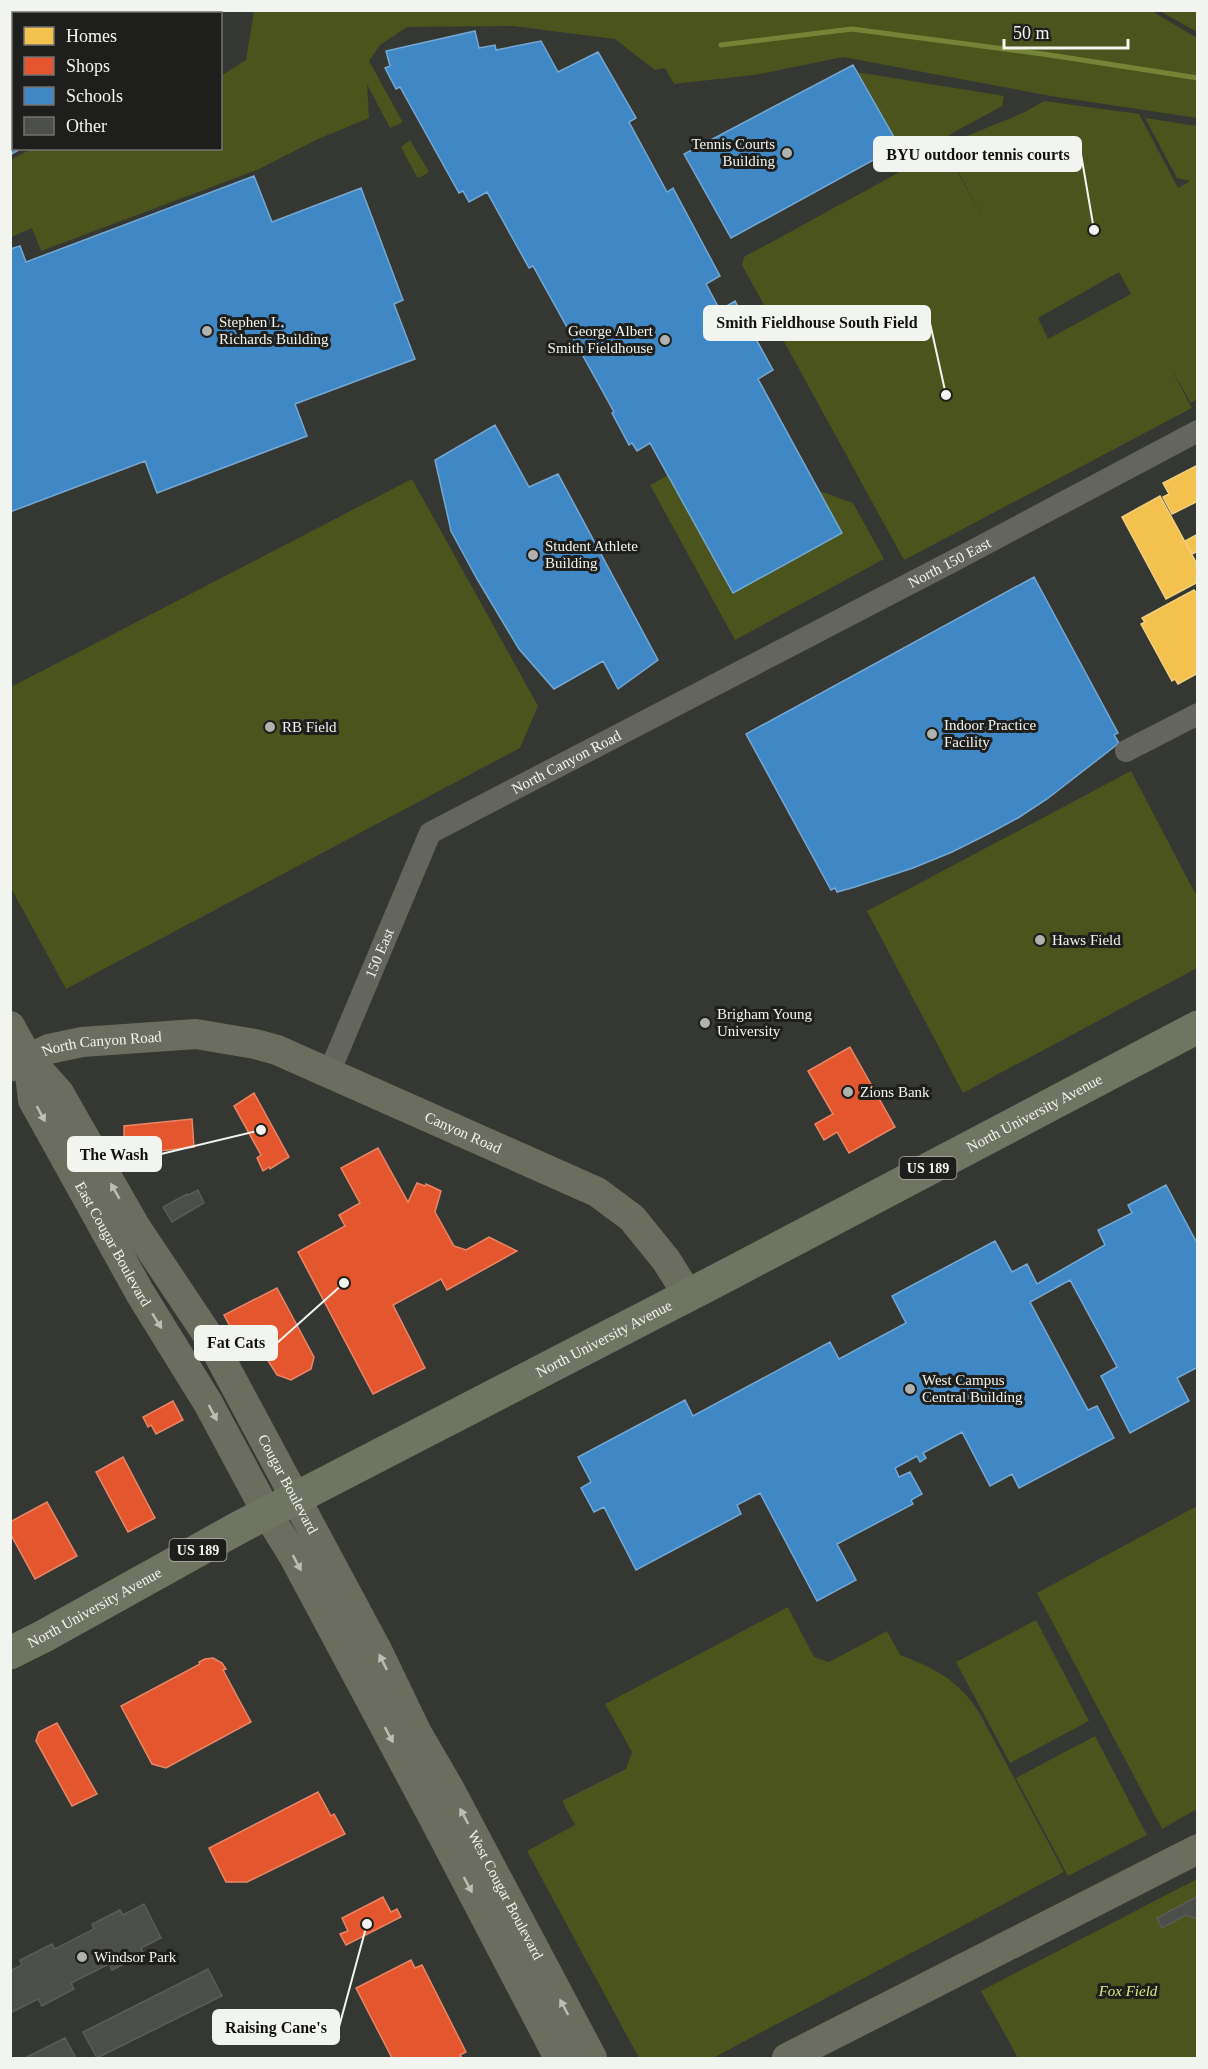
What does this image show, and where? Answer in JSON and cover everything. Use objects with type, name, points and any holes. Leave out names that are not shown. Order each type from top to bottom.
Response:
[{"type":"highway","name":"North University Avenue","points":[[10,1653],[281,1506],[1197,1027]]},
{"type":"main road","points":[[10,1026],[20,1063]]},
{"type":"main road","name":"Canyon Road","points":[[196,1034],[277,1050],[597,1192],[632,1218],[666,1260],[688,1295]]},
{"type":"main road","name":"North Canyon Road","points":[[20,1063],[49,1049],[82,1042],[196,1034]]},
{"type":"main road","name":"East Cougar Boulevard","points":[[20,1063],[59,1093],[145,1241]]},
{"type":"main road","name":"East Cougar Boulevard","points":[[20,1063],[33,1100],[140,1293],[183,1363]]},
{"type":"main road","name":"Cougar Boulevard","points":[[145,1241],[209,1337],[281,1506],[298,1565],[432,1815]]},
{"type":"main road","name":"Cougar Boulevard","points":[[183,1363],[377,1650],[417,1733]]},
{"type":"main road","name":"West Cougar Boulevard","points":[[417,1733],[449,1788],[591,2058]]},
{"type":"main road","name":"West Cougar Boulevard","points":[[432,1815],[559,2058]]},
{"type":"main road","points":[[787,2058],[1197,1849]]},
{"type":"street","name":"North 150 East","points":[[701,691],[967,554],[1197,431]]},
{"type":"street","name":"North Canyon Road","points":[[430,833],[701,691]]},
{"type":"street","points":[[1126,751],[1197,714]]},
{"type":"street","name":"150 East","points":[[329,1073],[430,833]]},
{"type":"green space","points":[[1150,10],[1197,38],[1197,118],[1051,96],[843,57],[754,75],[674,84],[665,68],[655,70],[615,39],[513,26],[407,27],[380,45],[369,61],[402,121],[401,123],[390,128],[367,84],[369,118],[318,139],[259,169],[41,251],[32,228],[11,237],[11,160],[29,150],[222,150],[222,75],[246,60],[254,11]]},
{"type":"green space","points":[[1160,11],[1197,11],[1197,32]]},
{"type":"green space","points":[[856,72],[1004,96],[1002,106],[898,163],[890,151],[899,145]]},
{"type":"green space","points":[[1044,101],[1139,114],[1178,188],[1190,181],[1177,178],[1145,118],[1197,126],[1197,399],[1191,403],[1169,365],[1192,408],[904,560],[742,265],[744,257],[938,151],[948,155],[988,227],[948,153],[950,143],[1025,112]],"holes":[[[1119,272],[1131,294],[1048,339],[1038,318]]]},
{"type":"green space","points":[[410,140],[428,170],[428,173],[420,177],[417,177],[401,147]]},
{"type":"green space","points":[[668,475],[733,593],[842,533],[819,491],[853,503],[884,559],[735,640],[650,485]]},
{"type":"green space","name":"RB Field","points":[[412,479],[538,706],[520,748],[66,989],[11,888],[11,687]]},
{"type":"green space","name":"Haws Field","points":[[1131,771],[1197,897],[1197,968],[963,1093],[867,911]]},
{"type":"green space","points":[[1197,1506],[1197,1809],[1162,1829],[1037,1593]]},
{"type":"green space","points":[[788,1607],[814,1657],[829,1662],[887,1631],[900,1655],[924,1665],[955,1684],[980,1714],[1064,1872],[713,2058],[639,2058],[527,1851],[575,1825],[562,1801],[626,1769],[632,1752],[605,1704]]},
{"type":"green space","points":[[1036,1620],[1089,1721],[1010,1763],[956,1662]]},
{"type":"green space","points":[[1095,1736],[1147,1835],[1068,1876],[1016,1778]]},
{"type":"green space","name":"Fox Field","points":[[1197,1879],[1197,2058],[1018,2058],[981,1991]]},
{"type":"building: Homes","points":[[1198,465],[1198,501],[1172,514],[1163,497],[1169,494],[1163,483]]},
{"type":"building: Homes","points":[[1160,496],[1198,566],[1198,582],[1166,599],[1122,517]]},
{"type":"building: Homes","points":[[1198,534],[1198,554],[1196,552],[1192,554],[1185,541]]},
{"type":"building: Homes","points":[[1194,590],[1198,595],[1198,673],[1178,684],[1175,679],[1172,681],[1141,624],[1145,622],[1142,618]]},
{"type":"building: Shops","name":"Zions Bank","points":[[850,1047],[895,1127],[849,1153],[837,1132],[824,1140],[815,1124],[833,1114],[808,1071]]},
{"type":"building: Shops","points":[[254,1093],[289,1157],[263,1171],[257,1158],[261,1155],[234,1106]]},
{"type":"building: Shops","points":[[192,1119],[194,1147],[124,1155],[124,1126]]},
{"type":"building: Shops","points":[[378,1148],[408,1202],[417,1183],[425,1186],[426,1184],[441,1191],[435,1212],[454,1246],[466,1250],[489,1237],[517,1251],[447,1290],[441,1279],[393,1305],[425,1368],[373,1394],[298,1252],[345,1226],[339,1215],[360,1203],[341,1168]]},
{"type":"building: Shops","points":[[277,1288],[314,1357],[311,1369],[291,1380],[277,1375],[267,1359],[255,1355],[246,1338],[234,1334],[224,1315]]},
{"type":"building: Shops","points":[[173,1401],[183,1420],[156,1434],[151,1425],[148,1427],[143,1417]]},
{"type":"building: Shops","points":[[123,1457],[155,1518],[128,1532],[96,1472]]},
{"type":"building: Shops","points":[[47,1502],[77,1556],[35,1579],[10,1533],[10,1522]]},
{"type":"building: Shops","points":[[213,1658],[222,1663],[226,1669],[223,1670],[251,1722],[166,1768],[152,1764],[121,1706],[200,1664],[199,1662]]},
{"type":"building: Shops","points":[[57,1723],[97,1794],[72,1806],[36,1741],[39,1732]]},
{"type":"building: Shops","points":[[318,1792],[331,1816],[334,1814],[345,1834],[247,1882],[226,1882],[209,1848]]},
{"type":"building: Shops","points":[[383,1897],[391,1912],[397,1909],[401,1917],[346,1945],[340,1934],[348,1931],[342,1918]]},
{"type":"building: Shops","points":[[411,1960],[415,1968],[422,1965],[466,2052],[460,2055],[462,2058],[392,2058],[356,1988]]},
{"type":"building: Schools","name":"George Albert Smith Fieldhouse","points":[[475,31],[479,48],[495,45],[496,50],[541,41],[558,72],[598,52],[636,118],[629,122],[667,192],[673,188],[720,276],[706,284],[720,310],[735,301],[773,370],[758,379],[842,533],[733,593],[650,443],[637,451],[632,443],[629,445],[612,413],[614,412],[533,266],[529,268],[487,192],[469,202],[463,191],[459,193],[400,87],[396,89],[385,68],[390,66],[386,51]]},
{"type":"building: Schools","name":"Tennis Courts Building","points":[[853,65],[899,146],[731,238],[684,154]]},
{"type":"building: Schools","points":[[12,78],[12,150],[19,150],[10,155],[10,79]]},
{"type":"building: Schools","name":"Stephen L. Richards Building","points":[[254,176],[272,222],[361,188],[403,300],[394,304],[415,359],[295,404],[307,436],[157,493],[145,461],[10,512],[10,249],[20,246],[26,262]]},
{"type":"building: Schools","name":"Student Athlete Building","points":[[495,425],[529,487],[558,474],[658,660],[618,689],[603,661],[554,689],[519,649],[451,531],[435,460]]},
{"type":"building: Schools","name":"Indoor Practice Facility","points":[[1034,577],[1118,733],[1114,735],[1119,743],[1047,799],[988,834],[913,868],[837,892],[835,888],[831,890],[746,734]]},
{"type":"building: Schools","name":"West Campus Central Building","points":[[1166,1185],[1198,1245],[1198,1367],[1177,1378],[1189,1401],[1130,1433],[1101,1376],[1117,1367],[1070,1280],[1030,1302],[1088,1410],[1097,1406],[1114,1438],[1019,1488],[1012,1474],[990,1486],[962,1432],[923,1453],[926,1458],[920,1462],[917,1456],[895,1468],[899,1477],[910,1472],[922,1494],[911,1500],[913,1504],[837,1544],[856,1580],[817,1601],[760,1493],[737,1505],[741,1514],[636,1570],[604,1507],[594,1512],[581,1488],[591,1482],[578,1457],[685,1400],[693,1416],[830,1342],[839,1359],[906,1323],[892,1296],[995,1241],[1012,1272],[1027,1264],[1037,1284],[1105,1245],[1098,1230],[1132,1213],[1128,1205]]},
{"type":"building: Other","points":[[198,1190],[204,1203],[172,1222],[163,1207]]},
{"type":"building: Other","points":[[1198,1896],[1198,1919],[1186,1915],[1162,1928],[1157,1918]]},
{"type":"building: Other","name":"Windsor Park","points":[[144,1904],[161,1938],[141,1948],[144,1954],[112,1970],[109,1964],[71,1983],[74,1989],[42,2006],[38,1999],[10,2013],[10,1971],[22,1965],[20,1960],[52,1944],[55,1949],[94,1929],[92,1924],[120,1910],[123,1915]]},
{"type":"building: Other","points":[[208,1969],[222,1996],[97,2058],[83,2032]]},
{"type":"building: Other","points":[[65,2038],[76,2058],[25,2058]]},
{"type":"waterway","points":[[721,45],[852,29],[1050,55],[1198,78]]},
{"type":"place","name":"Tennis Courts Building","points":[[787,153]]},
{"type":"place","name":"BYU outdoor tennis courts","points":[[1094,230]]},
{"type":"place","name":"Stephen L. Richards Building","points":[[207,331]]},
{"type":"place","name":"George Albert Smith Fieldhouse","points":[[665,340]]},
{"type":"place","name":"Smith Fieldhouse South Field","points":[[946,395]]},
{"type":"place","name":"Student Athlete Building","points":[[533,555]]},
{"type":"place","name":"RB Field","points":[[270,727]]},
{"type":"place","name":"Indoor Practice Facility","points":[[932,734]]},
{"type":"place","name":"Haws Field","points":[[1040,940]]},
{"type":"place","name":"Brigham Young University","points":[[705,1023]]},
{"type":"place","name":"Zions Bank","points":[[848,1092]]},
{"type":"place","name":"The Wash","points":[[261,1130]]},
{"type":"place","name":"Fat Cats","points":[[344,1283]]},
{"type":"place","name":"West Campus Central Building","points":[[910,1389]]},
{"type":"place","name":"Raising Cane's","points":[[367,1924]]},
{"type":"place","name":"Windsor Park","points":[[82,1957]]}]
